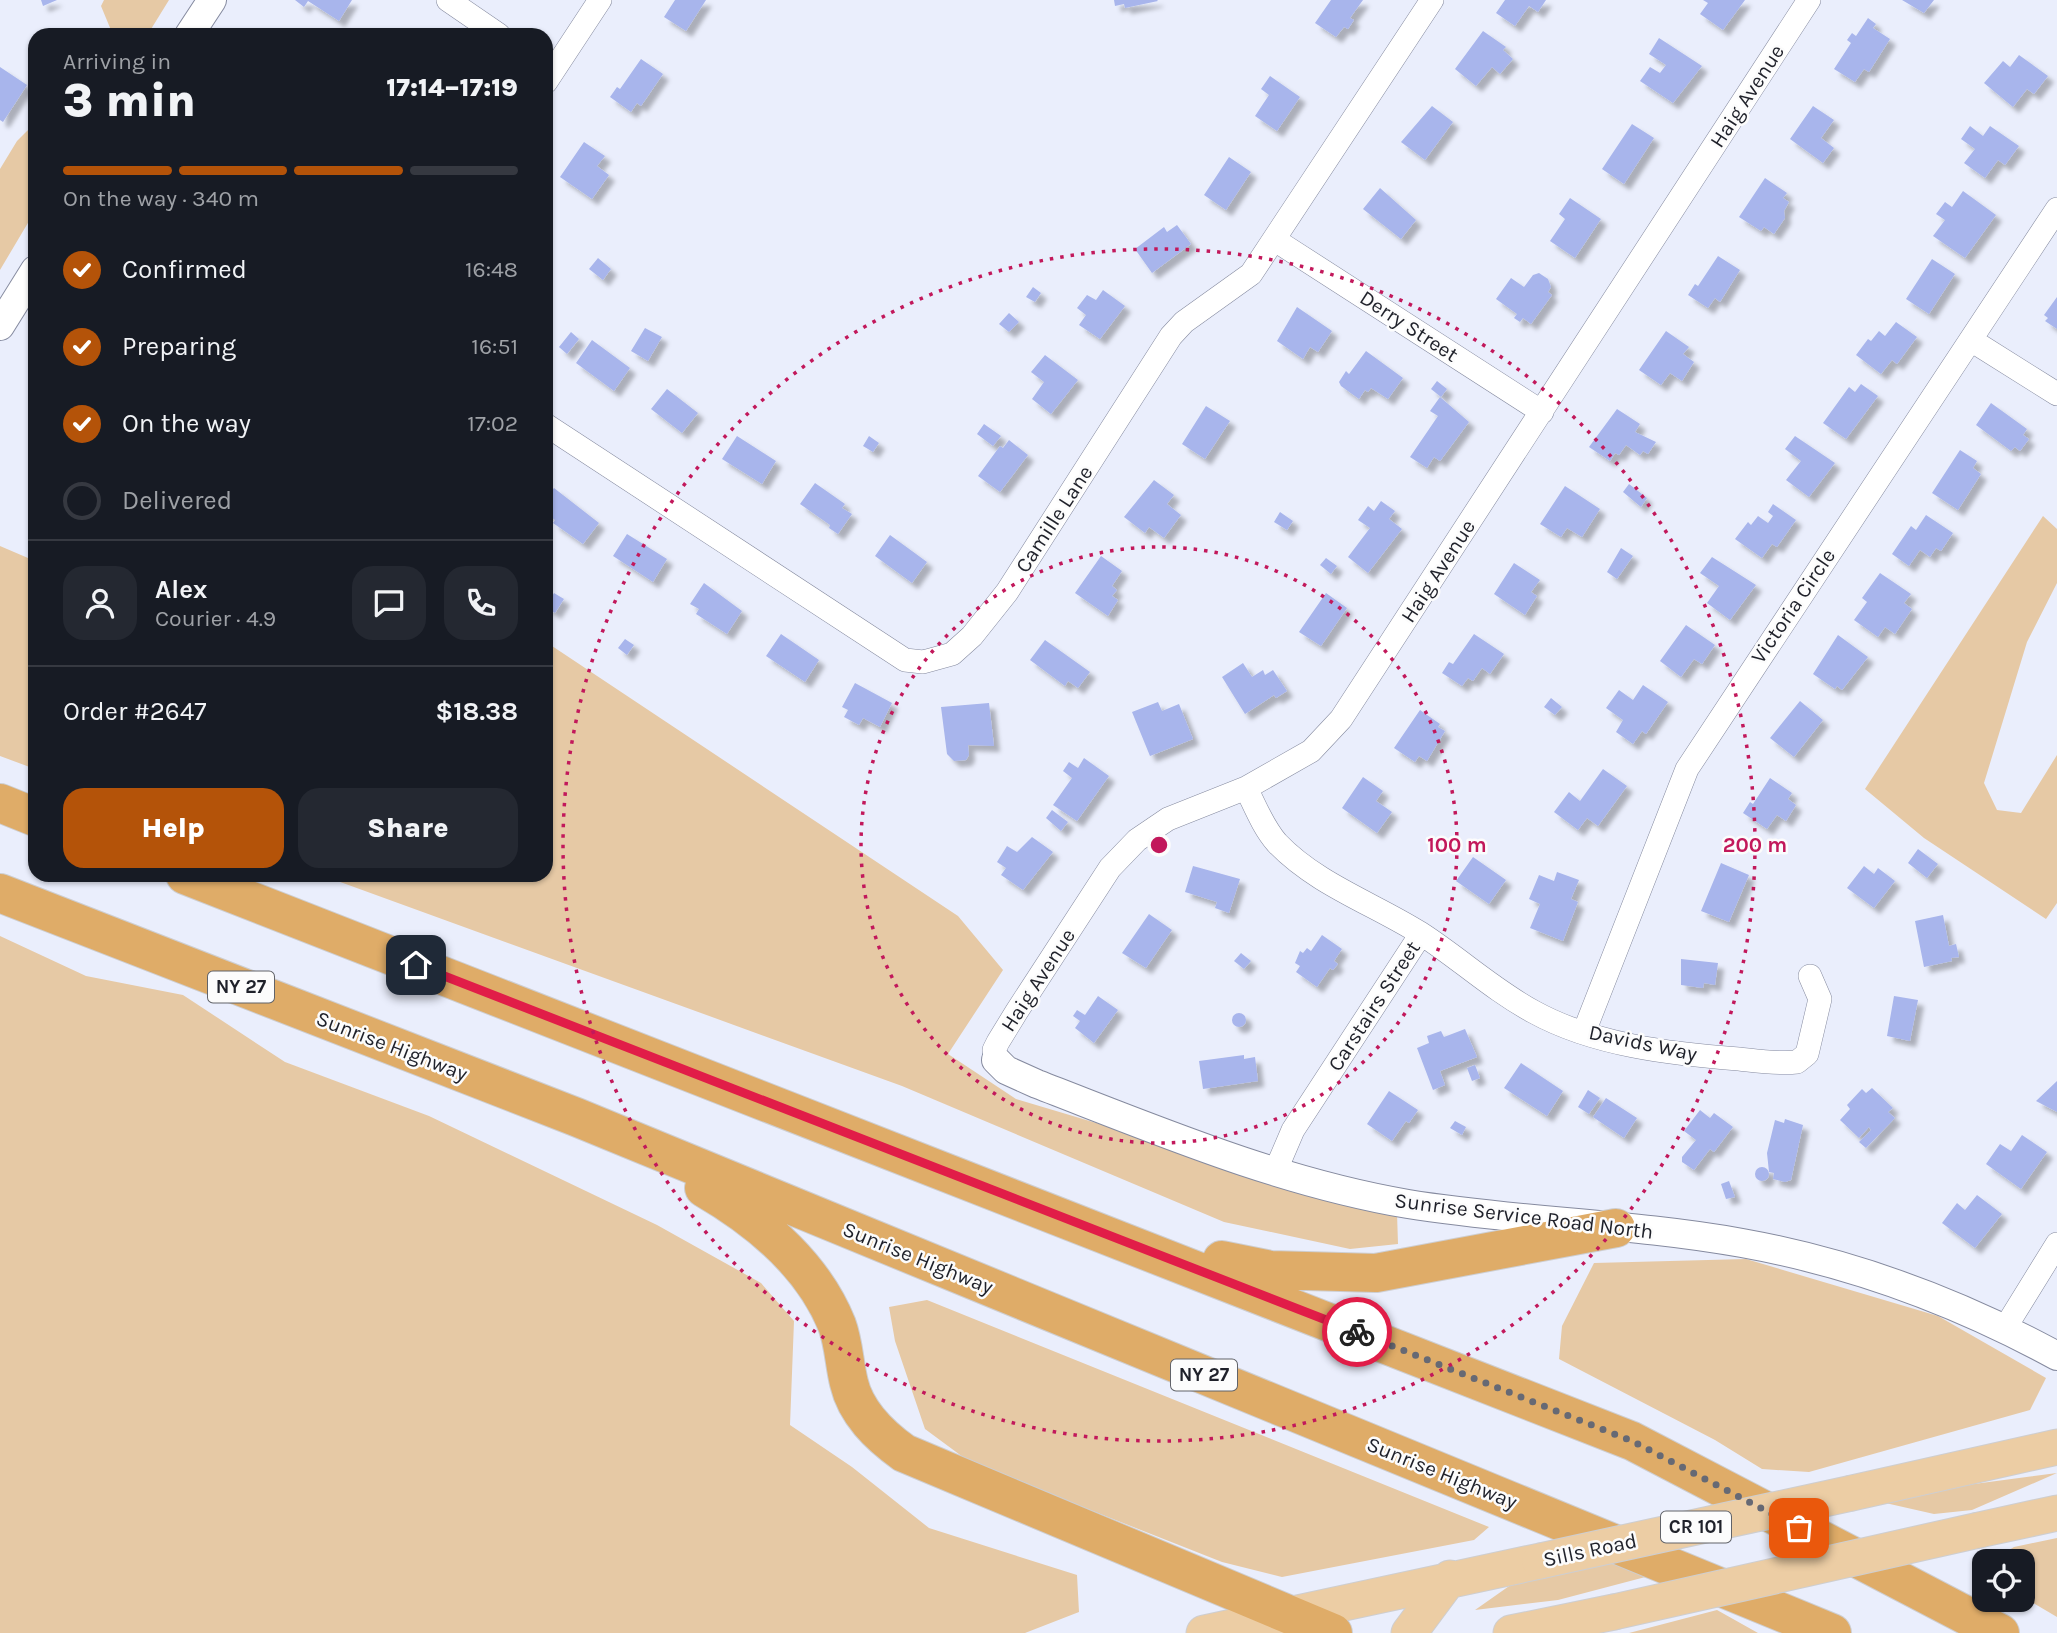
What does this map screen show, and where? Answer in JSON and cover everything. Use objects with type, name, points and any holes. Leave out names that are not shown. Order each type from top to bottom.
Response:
[{"type":"highway","points":[[0,803],[28,814]]},
{"type":"highway","points":[[203,882],[1632,1441],[2000,1633]]},
{"type":"highway","name":"Sunrise Highway","points":[[0,893],[576,1117],[1832,1633]]},
{"type":"highway","points":[[576,1117],[714,1194],[757,1224],[795,1259],[819,1289],[837,1326],[849,1385],[864,1416],[884,1438],[904,1453],[1333,1633]]},
{"type":"highway","points":[[1134,1244],[1271,1270],[1376,1273],[1616,1227]]},
{"type":"main road","name":"Sills Road","points":[[1204,1633],[2057,1447]]},
{"type":"main road","points":[[1526,1631],[2057,1513]]},
{"type":"main road","points":[[1409,1633],[1450,1578]]},
{"type":"street","points":[[194,28],[212,0]]},
{"type":"street","points":[[448,0],[489,28]]},
{"type":"street","points":[[553,66],[600,0]]},
{"type":"street","name":"Camille Lane","points":[[553,430],[888,651],[905,660],[923,662],[952,654],[972,636],[1007,592],[1171,336],[1184,322],[1251,274],[1432,0]]},
{"type":"street","name":"Haig Avenue","points":[[996,1060],[994,1051],[998,1042],[1110,869],[1137,840],[1168,819],[1246,788],[1311,751],[1341,719],[1809,0]]},
{"type":"street","name":"Victoria Circle","points":[[1584,1032],[1687,769],[2057,209]]},
{"type":"street","name":"Derry Street","points":[[1275,240],[1542,412]]},
{"type":"street","points":[[0,326],[28,281]]},
{"type":"street","points":[[1971,340],[2057,394]]},
{"type":"street","name":"Carstairs Street","points":[[1246,788],[1265,826],[1294,857],[1311,870],[1421,934],[1293,1130],[1275,1172]]},
{"type":"street","name":"Davids Way","points":[[1421,934],[1535,1013],[1584,1032],[1682,1055],[1797,1062],[1807,1054],[1820,999],[1810,976]]},
{"type":"street","name":"Sunrise Service Road North","points":[[996,1060],[1006,1070],[1037,1084],[1275,1172],[1410,1204],[1742,1243],[1827,1262],[1918,1291],[2005,1328],[2057,1356]]},
{"type":"street","points":[[2005,1328],[2057,1244]]},
{"type":"shaded area","points":[[104,0],[169,0],[152,28],[110,28],[101,6]]},
{"type":"shaded area","points":[[28,130],[28,223],[0,270],[0,169],[17,141]]},
{"type":"shaded area","points":[[2043,516],[2057,529],[2057,583],[2027,642],[1984,783],[1997,810],[2021,813],[2057,755],[2057,903],[2046,919],[1924,838],[1865,789]]},
{"type":"shaded area","points":[[0,546],[28,558],[28,766],[0,756]]},
{"type":"shaded area","points":[[553,647],[958,916],[1003,970],[948,1054],[1016,1099],[1397,1213],[1398,1244],[1350,1249],[1224,1222],[902,1086],[340,882],[553,882]]},
{"type":"shaded area","points":[[0,936],[86,976],[183,995],[285,1062],[429,1116],[657,1225],[761,1283],[794,1321],[790,1425],[852,1467],[929,1528],[1077,1575],[1079,1612],[1025,1633],[0,1633]]},
{"type":"shaded area","points":[[1746,1259],[1938,1316],[2046,1378],[2030,1410],[1809,1472],[1762,1469],[1715,1440],[1559,1359],[1562,1326],[1594,1263]]},
{"type":"shaded area","points":[[927,1300],[1489,1527],[1474,1540],[1282,1577],[1222,1562],[971,1463],[925,1429],[895,1341],[889,1307]]},
{"type":"shaded area","points":[[2057,1473],[1972,1510],[1934,1514],[1881,1502],[1929,1490]]},
{"type":"shaded area","points":[[2057,1538],[2057,1617],[2035,1604],[2035,1549],[2011,1549]]},
{"type":"shaded area","points":[[1608,1561],[1653,1575],[1558,1600],[1475,1610],[1522,1577]]},
{"type":"shaded area","points":[[1717,1610],[1758,1633],[1629,1633]]},
{"type":"building","points":[[41,0],[57,0],[43,6]]},
{"type":"building","points":[[295,0],[352,0],[339,21],[308,1],[304,7]]},
{"type":"building","points":[[675,0],[706,0],[686,31],[664,17]]},
{"type":"building","points":[[1114,0],[1158,1],[1125,8],[1124,4],[1115,6]]},
{"type":"building","points":[[1331,0],[1363,0],[1350,18],[1354,20],[1348,29],[1344,27],[1336,37],[1315,23]]},
{"type":"building","points":[[1505,0],[1546,0],[1538,12],[1529,6],[1515,26],[1496,13]]},
{"type":"building","points":[[1703,0],[1745,0],[1723,30],[1700,14],[1708,3]]},
{"type":"building","points":[[1902,0],[1934,0],[1924,13]]},
{"type":"building","points":[[1868,18],[1876,24],[1873,28],[1890,39],[1869,72],[1864,69],[1855,82],[1834,69],[1851,43],[1847,40],[1852,33],[1856,36]]},
{"type":"building","points":[[1483,31],[1506,47],[1503,50],[1513,59],[1500,74],[1492,67],[1476,86],[1455,69]]},
{"type":"building","points":[[1659,38],[1702,66],[1673,103],[1640,81],[1650,67],[1660,73],[1666,65],[1649,54]]},
{"type":"building","points":[[2019,55],[2048,76],[2034,94],[2027,89],[2013,107],[1984,83],[2003,61],[2010,67]]},
{"type":"building","points":[[641,59],[663,74],[641,106],[637,103],[631,112],[610,97],[617,87],[620,89]]},
{"type":"building","points":[[0,67],[27,85],[3,122],[0,120]]},
{"type":"building","points":[[1270,76],[1300,97],[1277,131],[1255,116],[1269,95],[1261,89]]},
{"type":"building","points":[[1432,106],[1453,122],[1425,160],[1401,142]]},
{"type":"building","points":[[1813,106],[1834,120],[1821,138],[1834,148],[1823,163],[1790,139]]},
{"type":"building","points":[[1632,124],[1654,138],[1624,184],[1602,169]]},
{"type":"building","points":[[1970,126],[1983,136],[1990,126],[2019,146],[2005,165],[1998,160],[1985,178],[1964,163],[1975,149],[1961,139]]},
{"type":"building","points":[[584,142],[605,156],[597,166],[609,175],[592,199],[560,177]]},
{"type":"building","points":[[1229,157],[1251,172],[1226,210],[1204,195]]},
{"type":"building","points":[[1765,178],[1787,193],[1783,198],[1789,202],[1784,211],[1785,218],[1774,234],[1764,227],[1761,231],[1739,217]]},
{"type":"building","points":[[1380,188],[1416,220],[1401,239],[1363,209]]},
{"type":"building","points":[[1963,191],[1996,215],[1965,258],[1933,236],[1945,220],[1936,214],[1945,202],[1952,207]]},
{"type":"building","points":[[1570,198],[1601,219],[1575,258],[1550,241],[1565,219],[1559,214]]},
{"type":"building","points":[[1177,225],[1191,244],[1152,273],[1135,249],[1164,227],[1167,232]]},
{"type":"building","points":[[1718,256],[1740,270],[1720,302],[1715,298],[1708,308],[1688,295],[1695,284],[1698,286]]},
{"type":"building","points":[[598,258],[611,269],[603,280],[589,269]]},
{"type":"building","points":[[1932,259],[1955,274],[1929,314],[1906,299]]},
{"type":"building","points":[[1539,273],[1548,279],[1551,287],[1548,292],[1552,295],[1531,324],[1523,318],[1520,322],[1514,318],[1517,314],[1496,299],[1511,278],[1524,287],[1533,275]]},
{"type":"building","points":[[1033,287],[1041,293],[1035,302],[1026,297]]},
{"type":"building","points":[[1103,290],[1125,306],[1100,339],[1079,325],[1086,315],[1077,308],[1087,295],[1096,300]]},
{"type":"building","points":[[2057,297],[2057,329],[2045,321],[2048,318],[2044,315]]},
{"type":"building","points":[[1297,307],[1332,331],[1318,352],[1310,347],[1303,359],[1277,341]]},
{"type":"building","points":[[1009,313],[1019,322],[1009,332],[999,324]]},
{"type":"building","points":[[1896,322],[1917,337],[1897,364],[1892,360],[1881,374],[1856,355],[1868,339],[1871,341],[1879,331],[1885,336]]},
{"type":"building","points":[[645,328],[662,337],[648,361],[631,351]]},
{"type":"building","points":[[1666,331],[1689,347],[1683,354],[1694,362],[1682,381],[1670,373],[1661,385],[1639,370]]},
{"type":"building","points":[[571,332],[579,339],[567,354],[559,347]]},
{"type":"building","points":[[592,340],[630,368],[614,391],[576,363]]},
{"type":"building","points":[[1366,351],[1403,378],[1388,399],[1371,388],[1368,392],[1365,390],[1359,399],[1339,382],[1346,371],[1349,374]]},
{"type":"building","points":[[1045,355],[1078,380],[1051,414],[1032,399],[1044,382],[1031,372]]},
{"type":"building","points":[[1437,381],[1447,389],[1441,397],[1431,389]]},
{"type":"building","points":[[1861,384],[1878,396],[1846,439],[1823,423],[1849,387],[1855,392]]},
{"type":"building","points":[[667,389],[698,413],[682,433],[651,409]]},
{"type":"building","points":[[1440,397],[1469,422],[1440,461],[1434,457],[1427,468],[1410,457],[1438,416],[1430,411]]},
{"type":"building","points":[[1991,403],[2027,429],[2023,435],[2029,439],[2020,451],[2015,447],[2011,451],[1976,425]]},
{"type":"building","points":[[1206,406],[1230,421],[1205,459],[1182,444]]},
{"type":"building","points":[[1617,409],[1640,424],[1635,432],[1656,442],[1648,454],[1643,451],[1640,455],[1626,445],[1619,455],[1615,453],[1610,461],[1589,447]]},
{"type":"building","points":[[984,424],[1001,436],[993,446],[977,434]]},
{"type":"building","points":[[737,436],[776,461],[762,484],[722,459]]},
{"type":"building","points":[[869,436],[879,443],[873,452],[863,446]]},
{"type":"building","points":[[1795,436],[1835,463],[1809,497],[1786,480],[1801,461],[1785,449]]},
{"type":"building","points":[[1009,440],[1028,455],[1000,492],[978,476],[1000,446],[1003,448]]},
{"type":"building","points":[[1960,450],[1977,461],[1973,468],[1981,474],[1958,510],[1932,493]]},
{"type":"building","points":[[1154,480],[1174,495],[1167,504],[1181,515],[1164,538],[1149,527],[1145,533],[1124,517]]},
{"type":"building","points":[[815,483],[845,504],[842,508],[852,514],[838,534],[829,528],[830,525],[800,504]]},
{"type":"building","points":[[1629,484],[1647,498],[1641,507],[1623,492]]},
{"type":"building","points":[[1565,486],[1600,509],[1582,537],[1567,528],[1561,537],[1540,524]]},
{"type":"building","points":[[553,489],[599,523],[583,544],[553,523]]},
{"type":"building","points":[[1381,501],[1395,511],[1389,519],[1402,529],[1368,573],[1348,557],[1370,528],[1358,520],[1368,506],[1374,511]]},
{"type":"building","points":[[1773,504],[1796,520],[1777,547],[1772,544],[1762,558],[1735,539],[1748,522],[1751,525],[1758,516],[1768,523],[1773,516],[1768,512]]},
{"type":"building","points":[[1280,512],[1293,521],[1287,530],[1274,522]]},
{"type":"building","points":[[1926,515],[1953,533],[1941,551],[1936,548],[1930,557],[1920,550],[1909,566],[1892,554],[1911,526],[1916,530]]},
{"type":"building","points":[[627,534],[667,559],[653,582],[613,556]]},
{"type":"building","points":[[890,535],[927,562],[912,583],[875,556]]},
{"type":"building","points":[[1621,548],[1633,556],[1617,579],[1607,572]]},
{"type":"building","points":[[1101,556],[1122,571],[1112,586],[1117,590],[1112,596],[1118,600],[1108,616],[1075,593]]},
{"type":"building","points":[[1712,557],[1756,585],[1730,620],[1707,603],[1719,586],[1700,573]]},
{"type":"building","points":[[1326,558],[1337,566],[1331,574],[1320,565]]},
{"type":"building","points":[[1514,563],[1540,580],[1531,592],[1537,596],[1525,615],[1494,594]]},
{"type":"building","points":[[1880,573],[1911,594],[1904,603],[1912,609],[1895,634],[1885,627],[1878,637],[1854,620],[1867,602],[1862,598]]},
{"type":"building","points":[[704,583],[742,611],[727,634],[696,614],[699,609],[690,604]]},
{"type":"building","points":[[1326,593],[1347,608],[1321,646],[1299,632]]},
{"type":"building","points":[[553,595],[564,599],[555,613],[553,612]]},
{"type":"building","points":[[1686,625],[1715,645],[1702,664],[1694,659],[1681,677],[1660,661]]},
{"type":"building","points":[[781,634],[819,660],[805,682],[766,656]]},
{"type":"building","points":[[1474,634],[1504,654],[1490,674],[1482,668],[1473,681],[1468,678],[1462,686],[1442,673],[1449,662],[1453,664]]},
{"type":"building","points":[[1838,635],[1868,657],[1842,690],[1837,686],[1835,689],[1813,674]]},
{"type":"building","points":[[625,639],[634,645],[627,655],[618,648]]},
{"type":"building","points":[[1045,640],[1090,672],[1078,688],[1068,681],[1065,686],[1030,660]]},
{"type":"building","points":[[1243,663],[1252,677],[1263,670],[1265,675],[1273,670],[1287,691],[1276,698],[1274,695],[1245,714],[1222,677]]},
{"type":"building","points":[[855,683],[892,703],[880,727],[863,718],[859,725],[844,717],[848,710],[842,707]]},
{"type":"building","points":[[1643,685],[1668,702],[1646,734],[1642,731],[1633,744],[1616,732],[1623,720],[1606,708],[1619,690],[1633,700]]},
{"type":"building","points":[[1551,698],[1562,707],[1555,715],[1544,707]]},
{"type":"building","points":[[1800,701],[1823,720],[1794,757],[1770,738]]},
{"type":"building","points":[[1158,702],[1162,711],[1179,704],[1193,739],[1150,756],[1132,712]]},
{"type":"building","points":[[989,703],[994,746],[968,745],[969,755],[966,760],[954,761],[947,754],[941,707]]},
{"type":"building","points":[[1420,710],[1440,724],[1438,727],[1445,731],[1427,761],[1419,756],[1415,762],[1394,748]]},
{"type":"building","points":[[1084,758],[1109,776],[1077,821],[1053,805],[1072,778],[1063,771],[1069,762],[1078,768]]},
{"type":"building","points":[[1603,769],[1627,786],[1598,826],[1587,818],[1578,830],[1554,812],[1569,792],[1580,801]]},
{"type":"building","points":[[1363,777],[1383,791],[1376,801],[1392,812],[1377,833],[1342,808]]},
{"type":"building","points":[[1770,778],[1792,793],[1788,799],[1796,805],[1786,821],[1777,815],[1767,829],[1743,813],[1750,802],[1753,804]]},
{"type":"building","points":[[1052,810],[1068,822],[1061,831],[1046,818]]},
{"type":"building","points":[[1032,837],[1053,852],[1023,890],[1001,875],[1006,868],[997,862],[1007,846],[1017,852]]},
{"type":"building","points":[[1918,849],[1938,864],[1927,878],[1908,863]]},
{"type":"building","points":[[1473,857],[1506,880],[1489,904],[1456,881]]},
{"type":"building","points":[[1721,863],[1749,875],[1729,922],[1701,911]]},
{"type":"building","points":[[1193,866],[1240,879],[1229,913],[1215,908],[1217,902],[1185,892]]},
{"type":"building","points":[[1864,866],[1874,874],[1878,868],[1895,881],[1874,908],[1847,888]]},
{"type":"building","points":[[1557,872],[1579,880],[1571,899],[1578,902],[1563,941],[1530,928],[1540,904],[1529,899],[1539,875],[1554,881]]},
{"type":"building","points":[[1149,914],[1172,930],[1146,968],[1122,953]]},
{"type":"building","points":[[1943,915],[1949,946],[1956,944],[1959,957],[1924,967],[1915,921]]},
{"type":"building","points":[[1322,935],[1342,949],[1334,961],[1338,964],[1333,970],[1330,968],[1317,987],[1296,972],[1300,966],[1295,963],[1300,951],[1303,953],[1307,948],[1311,951]]},
{"type":"building","points":[[1241,953],[1251,961],[1244,969],[1234,961]]},
{"type":"building","points":[[1681,959],[1718,963],[1715,985],[1704,983],[1703,988],[1681,985]]},
{"type":"building","points":[[1098,996],[1118,1010],[1094,1043],[1075,1028],[1080,1021],[1073,1016],[1077,1010],[1085,1015]]},
{"type":"building","points":[[1894,996],[1918,1000],[1910,1041],[1887,1036]]},
{"type":"building","points":[[1236,1013],[1242,1013],[1246,1020],[1242,1027],[1236,1027],[1232,1023],[1232,1017]]},
{"type":"building","points":[[1465,1029],[1477,1057],[1440,1071],[1445,1085],[1433,1090],[1417,1048],[1429,1043],[1427,1036],[1441,1031],[1444,1037]]},
{"type":"building","points":[[1244,1055],[1244,1059],[1255,1057],[1258,1081],[1203,1089],[1199,1061]]},
{"type":"building","points":[[1521,1063],[1563,1091],[1547,1116],[1504,1088]]},
{"type":"building","points":[[1475,1065],[1480,1078],[1472,1081],[1467,1068]]},
{"type":"building","points":[[2057,1081],[2057,1112],[2036,1101]]},
{"type":"building","points":[[1872,1088],[1893,1108],[1888,1112],[1895,1118],[1866,1148],[1859,1142],[1871,1130],[1869,1127],[1859,1138],[1840,1120],[1850,1109],[1847,1105],[1862,1089],[1866,1093]]},
{"type":"building","points":[[1588,1090],[1600,1098],[1589,1114],[1578,1107]]},
{"type":"building","points":[[1389,1091],[1418,1110],[1409,1123],[1406,1121],[1392,1141],[1367,1124]]},
{"type":"building","points":[[1606,1098],[1637,1118],[1624,1138],[1593,1117]]},
{"type":"building","points":[[1700,1110],[1710,1118],[1714,1113],[1733,1127],[1714,1152],[1710,1149],[1694,1170],[1682,1162],[1682,1157],[1696,1140],[1684,1131]]},
{"type":"building","points":[[1785,1119],[1803,1125],[1791,1180],[1785,1182],[1773,1179],[1774,1173],[1769,1172],[1767,1153],[1775,1120],[1784,1123]]},
{"type":"building","points":[[1455,1121],[1466,1127],[1462,1135],[1450,1128]]},
{"type":"building","points":[[2022,1135],[2047,1152],[2021,1189],[1986,1164],[2000,1144],[2011,1151]]},
{"type":"building","points":[[1759,1167],[1765,1167],[1769,1174],[1765,1181],[1759,1181],[1755,1177],[1755,1171]]},
{"type":"building","points":[[1729,1181],[1735,1197],[1726,1199],[1721,1184]]},
{"type":"building","points":[[1977,1195],[2002,1214],[1975,1248],[1942,1223],[1957,1203],[1965,1210]]},
{"type":"way so far","points":[[1357,1332],[1632,1441],[1799,1528]]},
{"type":"route","points":[[416,965],[1357,1332]]}]
